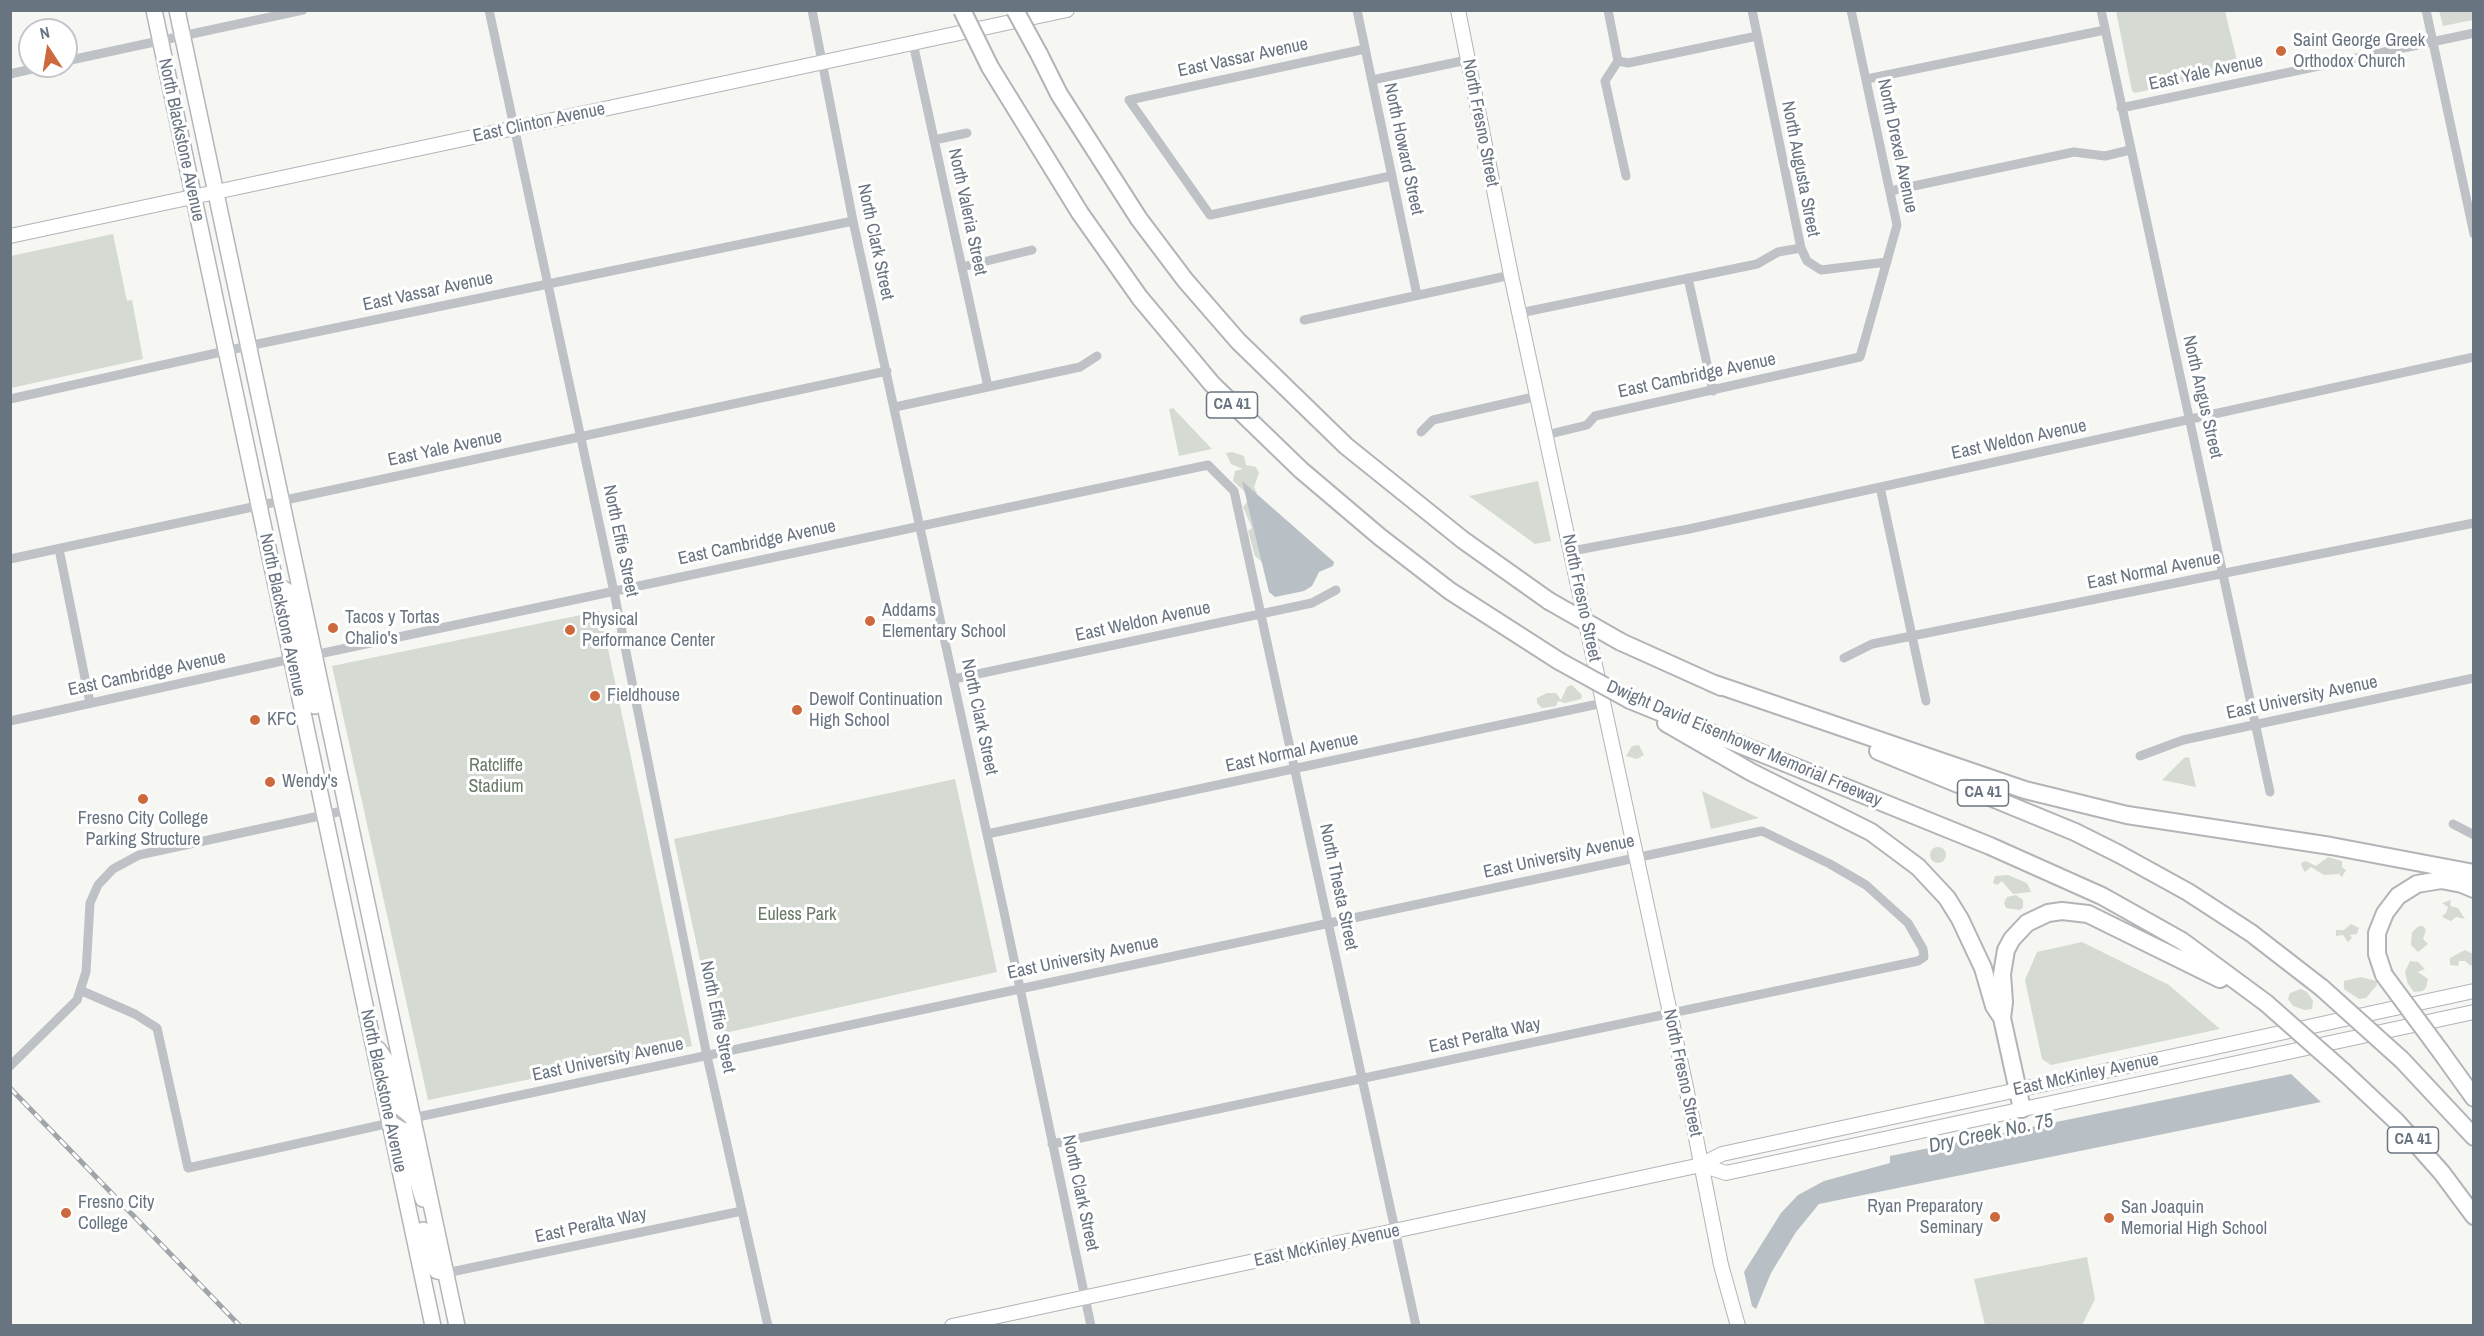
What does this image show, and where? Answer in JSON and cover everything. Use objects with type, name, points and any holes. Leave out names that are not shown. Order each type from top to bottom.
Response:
[{"type":"highway","name":"Dwight David Eisenhower Memorial Freeway","points":[[962,10],[990,67],[1100,242],[1140,298],[1212,384],[1301,470],[1380,537],[1450,591],[1559,661],[1630,700],[1990,846],[2093,892],[2182,941],[2266,1003],[2396,1120],[2442,1173],[2474,1216]]},
{"type":"highway","name":"CA 41","points":[[1015,10],[1059,94],[1139,219],[1185,280],[1238,340],[1355,454],[1463,540],[1549,601],[1621,642],[1712,683],[2075,832],[2188,892],[2251,933],[2322,988],[2402,1060],[2474,1137]]},
{"type":"highway","points":[[1712,683],[2025,790],[2127,815],[2331,846],[2474,873]]},
{"type":"highway","points":[[1630,700],[1690,739],[1871,832],[1918,867],[1947,898],[1960,919],[1983,968],[1994,1006],[2002,1018]]},
{"type":"highway","points":[[2474,889],[2441,880],[2417,884],[2398,896],[2385,913],[2377,933],[2377,954],[2384,975],[2474,1098]]},
{"type":"highway","points":[[2022,1109],[2002,1018],[2004,1002],[2002,974],[2006,950],[2012,939],[2036,917],[2062,910],[2088,914],[2266,1003]]},
{"type":"main road","name":"North Blackstone Avenue","points":[[154,10],[433,1326]]},
{"type":"main road","name":"North Blackstone Avenue","points":[[177,10],[457,1326]]},
{"type":"main road","name":"East Clinton Avenue","points":[[10,236],[1067,10]]},
{"type":"main road","name":"North Fresno Street","points":[[1458,10],[1511,275],[1572,551],[1701,1165],[1738,1324]]},
{"type":"main road","points":[[275,582],[287,591],[305,651],[314,655]]},
{"type":"main road","points":[[291,659],[302,663],[306,669],[316,710],[338,765]]},
{"type":"main road","name":"East McKinley Avenue","points":[[952,1326],[1701,1165],[1722,1154],[2474,991]]},
{"type":"main road","name":"East McKinley Avenue","points":[[1701,1165],[1726,1173],[2474,1012]]},
{"type":"main road","points":[[372,1041],[389,1065],[398,1105],[412,1118]]},
{"type":"main road","points":[[390,1123],[402,1130],[415,1179],[438,1238]]},
{"type":"main road","points":[[396,1153],[420,1218],[431,1263],[436,1271],[446,1273]]},
{"type":"street","points":[[78,58],[303,10]]},
{"type":"street","name":"North Effie Street","points":[[489,10],[546,284],[614,592],[707,1056],[768,1326]]},
{"type":"street","name":"North Clark Street","points":[[812,10],[853,221],[921,525],[1091,1326]]},
{"type":"street","name":"North Howard Street","points":[[1357,10],[1417,295]]},
{"type":"street","points":[[1608,10],[1618,62],[1605,81],[1626,176]]},
{"type":"street","name":"North Augusta Street","points":[[1520,313],[1757,264],[1778,252],[1801,248],[1752,10]]},
{"type":"street","name":"North Drexel Avenue","points":[[1851,10],[1898,225],[1860,357]]},
{"type":"street","name":"North Angus Street","points":[[2101,10],[2270,792]]},
{"type":"street","points":[[2426,10],[2474,234]]},
{"type":"street","points":[[1866,79],[2105,30]]},
{"type":"street","name":"East Yale Avenue","points":[[2121,108],[2474,33]]},
{"type":"street","points":[[1618,62],[1628,63],[1757,36]]},
{"type":"street","name":"North Valeria Street","points":[[912,43],[988,387]]},
{"type":"street","name":"East Vassar Avenue","points":[[1365,49],[1129,100],[1210,215],[1391,176]]},
{"type":"street","points":[[1372,80],[1467,60]]},
{"type":"street","points":[[934,140],[967,133]]},
{"type":"street","points":[[1890,191],[2074,152],[2105,156],[2130,150]]},
{"type":"street","name":"East Vassar Avenue","points":[[10,399],[248,346],[853,221]]},
{"type":"street","points":[[1801,248],[1807,261],[1821,270],[1887,262]]},
{"type":"street","points":[[962,267],[1032,250]]},
{"type":"street","points":[[1304,320],[1511,275]]},
{"type":"street","points":[[1688,278],[1713,391]]},
{"type":"street","points":[[895,408],[1080,367],[1097,356]]},
{"type":"street","name":"East Cambridge Avenue","points":[[1546,435],[1587,425],[1595,416],[1860,357]]},
{"type":"street","name":"East Weldon Avenue","points":[[1572,551],[1689,529],[2474,357]]},
{"type":"street","name":"East Yale Avenue","points":[[10,559],[887,370]]},
{"type":"street","points":[[1421,432],[1433,420],[1538,396]]},
{"type":"street","name":"East Cambridge Avenue","points":[[314,655],[1208,465]]},
{"type":"street","name":"North Thesta Street","points":[[1208,465],[1234,491],[1263,614],[1416,1326]]},
{"type":"street","points":[[1880,487],[1926,701]]},
{"type":"street","name":"East Normal Avenue","points":[[1844,657],[1872,644],[2474,523]]},
{"type":"street","points":[[59,549],[90,703]]},
{"type":"street","name":"East Weldon Avenue","points":[[954,679],[1312,603],[1336,590]]},
{"type":"street","name":"East Cambridge Avenue","points":[[10,721],[291,659]]},
{"type":"street","name":"East University Avenue","points":[[2140,756],[2183,740],[2474,678]]},
{"type":"street","name":"East Normal Avenue","points":[[987,834],[1603,704]]},
{"type":"street","points":[[10,1066],[70,1009],[82,991],[87,963],[89,908],[103,879],[118,865],[139,855],[347,810]]},
{"type":"street","points":[[2453,824],[2474,835]]},
{"type":"street","name":"East University Avenue","points":[[412,1118],[1761,831],[1830,864],[1866,885],[1908,923],[1919,940],[1924,957]]},
{"type":"street","name":"East Peralta Way","points":[[1052,1144],[1918,961],[1924,957]]},
{"type":"street","points":[[82,991],[135,1014],[157,1028],[188,1168],[390,1123]]},
{"type":"street","name":"East Peralta Way","points":[[446,1273],[742,1210]]},
{"type":"green space","points":[[2116,11],[2225,11],[2239,69],[2135,93],[2132,91]]},
{"type":"green space","points":[[2439,11],[2473,11],[2473,20],[2443,26]]},
{"type":"green space","points":[[113,234],[127,301],[132,300],[143,359],[11,388],[11,256]]},
{"type":"green space","points":[[1173,408],[1212,449],[1179,456],[1169,409]]},
{"type":"green space","points":[[1232,452],[1244,456],[1246,465],[1256,467],[1259,473],[1254,487],[1257,493],[1253,497],[1263,563],[1255,556],[1248,531],[1252,528],[1243,507],[1249,499],[1233,481],[1235,471],[1243,469],[1231,464],[1226,453]]},
{"type":"green space","points":[[1538,481],[1551,541],[1535,544],[1469,496]]},
{"type":"green space","name":"Ratcliffe Stadium","points":[[600,611],[692,1046],[428,1100],[332,666]]},
{"type":"green space","points":[[1572,685],[1582,695],[1581,699],[1565,703],[1558,701],[1556,706],[1542,708],[1537,703],[1537,698],[1547,693],[1556,693],[1561,700],[1567,687]]},
{"type":"green space","points":[[1639,745],[1644,755],[1637,759],[1626,756],[1632,746]]},
{"type":"green space","points":[[2189,757],[2196,787],[2162,780],[2184,758]]},
{"type":"green space","name":"Euless Park","points":[[955,779],[997,972],[716,1035],[674,839]]},
{"type":"green space","points":[[1702,791],[1735,807],[1759,818],[1711,829]]},
{"type":"green space","points":[[1935,847],[1941,847],[1946,855],[1944,861],[1935,863],[1930,858],[1930,852]]},
{"type":"green space","points":[[2328,857],[2342,861],[2342,867],[2346,870],[2342,877],[2339,874],[2324,875],[2311,867],[2305,872],[2302,867],[2301,863],[2306,861],[2316,866]]},
{"type":"green space","points":[[2008,875],[2027,883],[2031,892],[2013,894],[2002,881],[1997,885],[1993,883],[1995,876]]},
{"type":"green space","points":[[2016,895],[2023,900],[2023,907],[2020,910],[2006,908],[2004,903],[2007,897]]},
{"type":"green space","points":[[2451,900],[2450,906],[2458,908],[2465,919],[2456,917],[2451,921],[2442,916],[2448,907],[2442,903]]},
{"type":"green space","points":[[2351,924],[2359,928],[2357,934],[2350,935],[2352,938],[2348,942],[2343,935],[2336,936],[2336,930],[2344,930]]},
{"type":"green space","points":[[2419,926],[2423,926],[2426,930],[2423,939],[2428,944],[2418,952],[2411,945],[2412,932]]},
{"type":"green space","points":[[2082,942],[2169,985],[2220,1029],[2051,1065],[2042,1059],[2025,980],[2037,952]]},
{"type":"green space","points":[[2465,950],[2473,954],[2471,966],[2465,961],[2459,961],[2458,966],[2450,965],[2450,958]]},
{"type":"green space","points":[[2410,961],[2418,962],[2425,969],[2418,972],[2428,979],[2426,988],[2422,991],[2414,992],[2408,984],[2405,972]]},
{"type":"green space","points":[[2361,977],[2376,981],[2377,985],[2366,998],[2359,999],[2344,989],[2344,981]]},
{"type":"green space","points":[[2301,989],[2307,992],[2313,1001],[2312,1009],[2305,1010],[2293,1006],[2288,999],[2290,993]]},
{"type":"green space","points":[[2087,1257],[2095,1299],[2082,1325],[1985,1325],[1974,1279]]},
{"type":"shaded area","points":[[1242,481],[1334,562],[1333,566],[1319,572],[1312,586],[1304,591],[1275,597],[1269,592]]},
{"type":"shaded area","points":[[2291,1074],[2321,1102],[1819,1204],[1796,1232],[1771,1273],[1756,1309],[1752,1306],[1744,1272],[1781,1213],[1798,1195],[1824,1181],[1890,1163],[1890,1156]]},
{"type":"railway","points":[[10,1088],[240,1326]]},
{"type":"place","name":"Saint George Greek Orthodox Church","points":[[2281,51]]},
{"type":"place","name":"Addams Elementary School","points":[[870,621]]},
{"type":"place","name":"Tacos y Tortas Chalio's","points":[[333,628]]},
{"type":"place","name":"Physical Performance Center","points":[[570,630]]},
{"type":"place","name":"Fieldhouse","points":[[595,696]]},
{"type":"place","name":"Dewolf Continuation High School","points":[[797,710]]},
{"type":"place","name":"KFC","points":[[255,720]]},
{"type":"place","name":"Wendy's","points":[[270,782]]},
{"type":"place","name":"Fresno City College Parking Structure","points":[[143,799]]},
{"type":"place","name":"Fresno City College","points":[[66,1213]]},
{"type":"place","name":"Ryan Preparatory Seminary","points":[[1995,1217]]},
{"type":"place","name":"San Joaquin Memorial High School","points":[[2109,1218]]},
{"type":"water label","name":"Dry Creek No. 75","points":[[1991,1134]]}]
